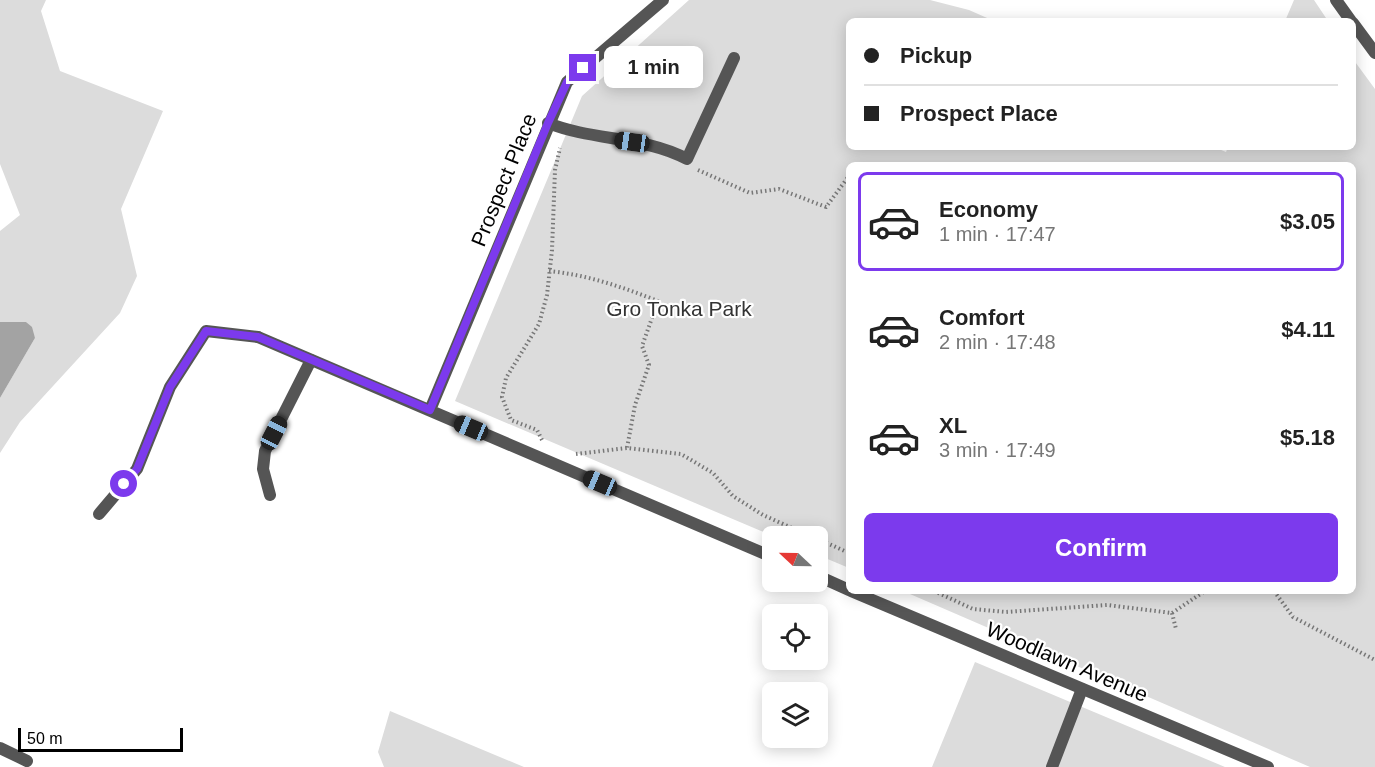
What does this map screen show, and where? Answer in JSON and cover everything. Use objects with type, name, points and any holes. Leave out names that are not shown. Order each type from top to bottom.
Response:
[{"type":"street","name":"Prospect Place","points":[[430,410],[567,82],[663,0]]},
{"type":"street","points":[[1336,0],[1349,18]]},
{"type":"street","points":[[1356,27],[1375,53]]},
{"type":"street","points":[[548,123],[587,136],[667,148],[687,159],[734,58]]},
{"type":"street","points":[[99,514],[137,469],[170,387],[206,331],[258,337],[762,553]]},
{"type":"street","points":[[270,495],[263,469],[265,451],[311,360]]},
{"type":"street","name":"Woodlawn Avenue","points":[[828,580],[846,588]]},
{"type":"street","name":"Woodlawn Avenue","points":[[859,594],[1268,767]]},
{"type":"street","points":[[1052,767],[1082,690]]},
{"type":"street","points":[[0,748],[27,761]]},
{"type":"path","points":[[544,443],[537,430],[511,420],[502,397],[506,378],[539,324],[547,295],[555,170],[560,143]]},
{"type":"path","points":[[687,159],[698,170],[750,193],[779,189],[826,207],[846,180]]},
{"type":"path","points":[[549,271],[579,274],[614,284],[658,301],[642,346],[649,365],[635,405],[627,448]]},
{"type":"path","points":[[570,455],[627,448],[681,454],[713,473],[734,496],[763,515],[788,526]]},
{"type":"path","points":[[828,544],[846,552]]},
{"type":"path","points":[[941,594],[974,609],[1006,612],[1107,605],[1172,613],[1200,594]]},
{"type":"path","points":[[1276,594],[1293,616],[1375,660]]},
{"type":"path","points":[[1172,613],[1176,629]]},
{"type":"green space","points":[[0,0],[46,0],[41,11],[60,71],[163,111],[121,209],[137,276],[120,313],[20,422],[0,453],[0,398],[35,338],[26,322],[0,322],[0,231],[20,215],[0,164]]},
{"type":"green space","name":"Gro Tonka Park","points":[[689,0],[930,0],[969,10],[987,18],[846,18],[846,150],[1221,150],[1226,152],[1227,150],[1356,150],[1356,63],[1375,89],[1375,767],[1310,767],[910,594],[1356,594],[1356,162],[846,162],[846,567],[828,559],[828,526],[762,526],[762,531],[455,401],[582,96]]},
{"type":"green space","points":[[1294,0],[1314,0],[1326,18],[1286,18]]},
{"type":"green space","points":[[975,662],[1225,767],[932,767]]},
{"type":"green space","points":[[390,711],[524,767],[384,767],[378,752]]},
{"type":"shaded area","points":[[0,322],[26,322],[32,327],[35,338],[0,398]]},
{"type":"route","points":[[124,484],[137,469],[170,387],[206,331],[258,337],[430,410],[548,123],[567,82],[583,68]]}]
